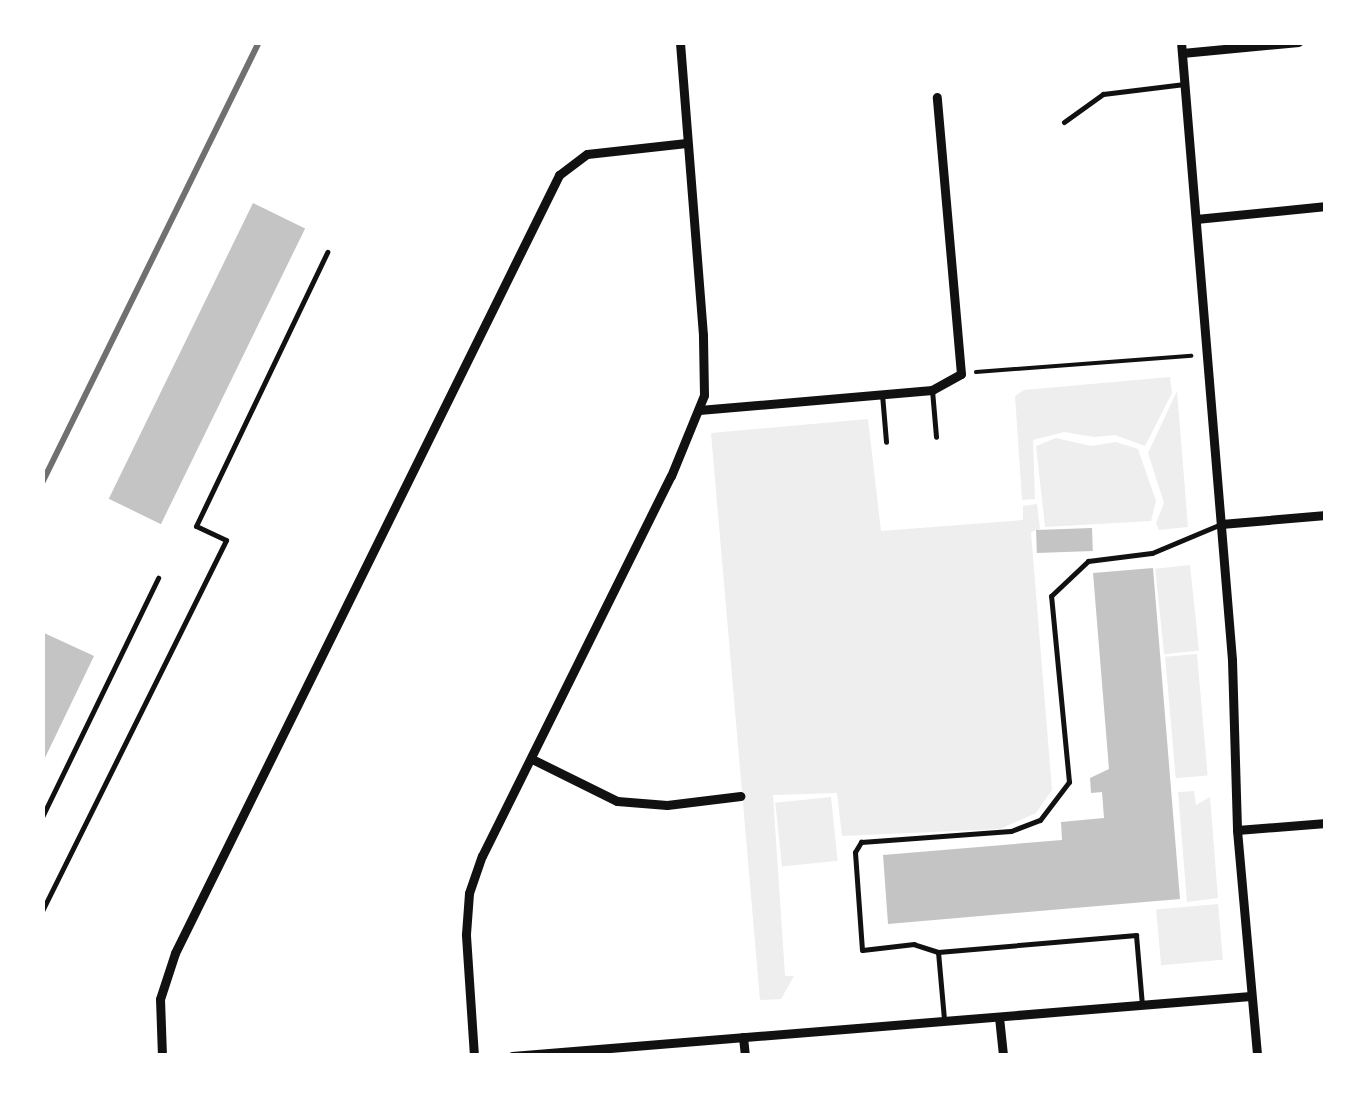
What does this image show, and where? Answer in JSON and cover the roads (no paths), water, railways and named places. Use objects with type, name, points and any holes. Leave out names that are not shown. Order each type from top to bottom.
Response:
[{"type":"street","points":[[474,1056],[466,934],[469,893],[482,856],[672,476],[699,410],[705,383],[680,42]]},
{"type":"street","points":[[1257,1056],[1237,830],[1232,660],[1182,48],[1298,42]]},
{"type":"street","points":[[699,410],[932,390],[962,374],[937,97]]},
{"type":"street","points":[[162,1056],[160,999],[174,953],[559,175],[587,154],[686,142]]},
{"type":"street","points":[[1196,219],[1326,206]]},
{"type":"street","points":[[1221,524],[1326,516]]},
{"type":"street","points":[[532,759],[600,794],[637,804],[740,796]]},
{"type":"street","points":[[1237,830],[1326,823]]},
{"type":"street","points":[[512,1056],[1252,996]]},
{"type":"street","points":[[1000,1017],[1002,1056]]},
{"type":"street","points":[[743,1037],[744,1056]]},
{"type":"lane","points":[[1064,122],[1103,94],[1184,84]]},
{"type":"lane","points":[[42,911],[226,540],[196,526],[327,252]]},
{"type":"lane","points":[[932,390],[936,437]]},
{"type":"lane","points":[[882,394],[886,442]]},
{"type":"lane","points":[[1142,1005],[1136,935],[938,952],[914,944],[862,950],[855,852],[861,842],[1010,831],[1040,820],[1069,782],[1052,596],[1088,561],[1152,553],[1221,524]]},
{"type":"lane","points":[[42,818],[158,578]]},
{"type":"lane","points":[[938,952],[944,1021]]},
{"type":"railway","points":[[42,483],[259,42]]}]
